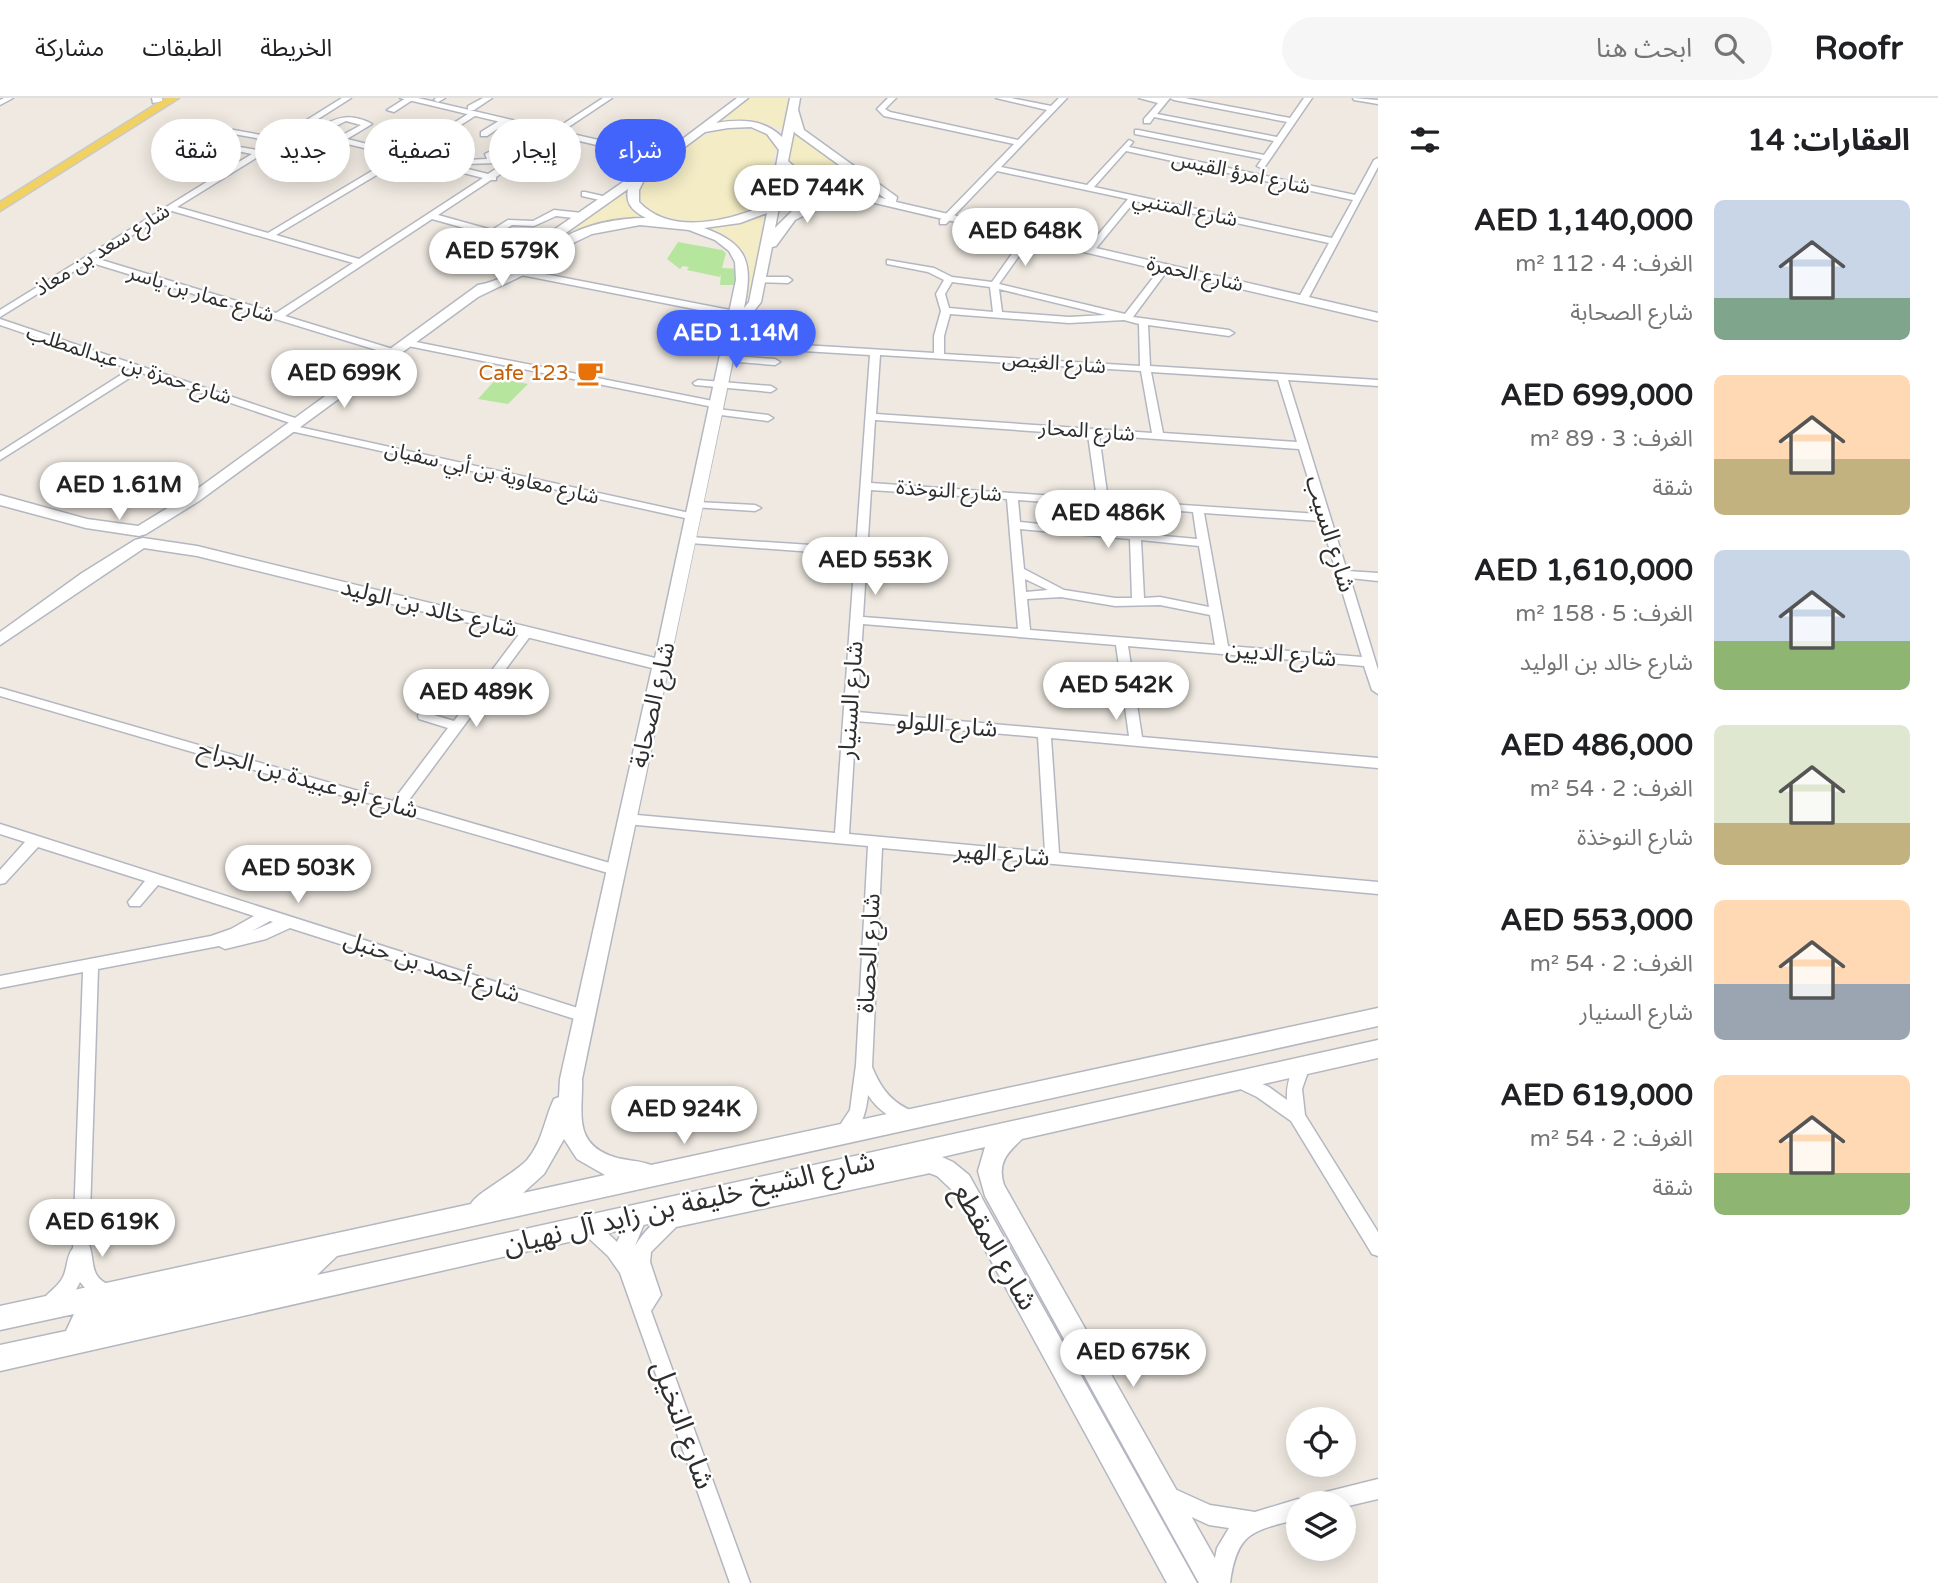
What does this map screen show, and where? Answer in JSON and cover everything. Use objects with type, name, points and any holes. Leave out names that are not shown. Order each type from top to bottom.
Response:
[{"type":"main road","points":[[0,206],[174,98]]},
{"type":"main road","points":[[0,197],[158,99]]},
{"type":"street","points":[[0,103],[9,98]]},
{"type":"street","name":"شارع سعد بن معاذ","points":[[314,119],[347,98]]},
{"type":"street","points":[[391,110],[407,99],[422,98]]},
{"type":"street","points":[[462,119],[488,98]]},
{"type":"street","points":[[577,119],[608,98]]},
{"type":"street","points":[[686,141],[743,98]]},
{"type":"street","points":[[892,98],[881,109],[897,117],[1020,143]]},
{"type":"street","points":[[1000,98],[1053,109]]},
{"type":"street","points":[[945,220],[1063,98]]},
{"type":"street","points":[[1143,98],[1165,100]]},
{"type":"street","points":[[1174,98],[1292,121]]},
{"type":"street","points":[[1254,176],[1308,98]]},
{"type":"street","points":[[1357,98],[1378,102]]},
{"type":"street","points":[[407,99],[507,119]]},
{"type":"street","points":[[436,99],[499,119]]},
{"type":"street","points":[[1089,188],[1165,100]]},
{"type":"street","points":[[706,342],[732,337],[755,302],[794,103]]},
{"type":"street","points":[[794,103],[799,131],[892,199],[916,210]]},
{"type":"street","points":[[1247,112],[1254,103]]},
{"type":"street","points":[[1215,127],[1230,109]]},
{"type":"street","points":[[1153,115],[1279,140]]},
{"type":"street","points":[[350,119],[368,124],[350,135]]},
{"type":"street","name":"شارع الحمرة","points":[[699,131],[729,124],[763,127],[781,140],[783,155],[792,173],[807,182],[945,220]]},
{"type":"street","points":[[484,134],[489,131]]},
{"type":"street","points":[[1138,132],[1266,158]]},
{"type":"street","name":"شارع امرؤ القيس","points":[[1124,148],[1357,198]]},
{"type":"street","points":[[1303,299],[1378,160]]},
{"type":"street","name":"شارع المتنبي","points":[[995,168],[1334,241]]},
{"type":"street","points":[[277,317],[489,178]]},
{"type":"street","points":[[269,236],[364,179]]},
{"type":"street","points":[[845,193],[867,191],[867,181]]},
{"type":"street","name":"شارع سعد بن معاذ","points":[[0,314],[212,182]]},
{"type":"street","points":[[0,640],[393,352],[474,294],[514,270],[539,246],[630,182]]},
{"type":"street","points":[[636,182],[631,194],[632,201],[646,214],[678,223]]},
{"type":"street","points":[[585,194],[604,199]]},
{"type":"street","name":"شارع الحمرة","points":[[514,270],[572,238],[593,230],[635,222],[726,223],[754,216],[774,204],[821,196],[1012,232],[1378,317]]},
{"type":"street","points":[[1090,250],[1133,198]]},
{"type":"street","points":[[312,201],[322,204]]},
{"type":"street","points":[[765,256],[782,224],[791,214],[818,204],[857,202]]},
{"type":"street","points":[[171,208],[359,262]]},
{"type":"street","points":[[494,233],[511,222],[523,225],[540,223],[554,213],[582,216]]},
{"type":"street","points":[[431,216],[539,246]]},
{"type":"street","name":"شارع الصحابة","points":[[665,1173],[617,1170],[599,1163],[585,1153],[575,1139],[569,1123],[571,1079],[626,819],[690,540],[743,272],[741,257],[728,243],[697,228],[678,223]]},
{"type":"street","points":[[998,316],[994,285],[1029,236]]},
{"type":"street","name":"شارع عمار بن ياسر","points":[[88,259],[393,352]]},
{"type":"street","points":[[891,262],[931,271],[950,279],[994,285],[1144,322],[1229,333]]},
{"type":"street","points":[[946,311],[1069,320],[1128,317],[1166,267]]},
{"type":"street","points":[[514,270],[732,337],[775,362]]},
{"type":"street","points":[[939,356],[939,336],[946,311],[940,302],[940,293],[950,279]]},
{"type":"street","points":[[760,280],[788,281]]},
{"type":"street","points":[[1067,303],[1069,320]]},
{"type":"street","name":"شارع حمزة بن عبدالمطلب","points":[[0,322],[138,368],[294,425]]},
{"type":"street","points":[[1144,322],[1142,333],[1146,369],[1158,436]]},
{"type":"street","name":"شارع الغيص","points":[[732,337],[875,352],[1378,383]]},
{"type":"street","points":[[406,343],[768,418]]},
{"type":"street","name":"شارع السنيار","points":[[842,838],[875,352]]},
{"type":"street","points":[[0,457],[138,368]]},
{"type":"street","name":"شارع السيب","points":[[1282,377],[1378,690]]},
{"type":"street","points":[[698,383],[771,389]]},
{"type":"street","name":"شارع المحار","points":[[870,416],[1303,446]]},
{"type":"street","name":"شارع معاوية بن أبي سفيان","points":[[294,425],[696,511],[755,508]]},
{"type":"street","points":[[1093,432],[1103,502]]},
{"type":"street","name":"شارع النوخذة","points":[[866,486],[1325,518]]},
{"type":"street","points":[[1012,496],[1024,633]]},
{"type":"street","name":"شارع خالد بن الوليد","points":[[0,500],[662,665]]},
{"type":"street","points":[[1134,505],[1133,536],[1138,602]]},
{"type":"street","points":[[1198,509],[1223,650]]},
{"type":"street","points":[[1015,525],[1204,543]]},
{"type":"street","points":[[690,540],[861,552]]},
{"type":"street","points":[[1019,571],[1061,593]]},
{"type":"street","points":[[1343,574],[1378,577]]},
{"type":"street","points":[[1021,596],[1061,593],[1115,602],[1181,604],[1216,612]]},
{"type":"street","name":"شارع الديين","points":[[857,620],[1223,650],[1373,670]]},
{"type":"street","points":[[397,806],[527,632]]},
{"type":"street","points":[[1121,641],[1136,741]]},
{"type":"street","name":"شارع أبو عبيدة بن الجراح","points":[[0,692],[615,870]]},
{"type":"street","points":[[424,716],[457,726]]},
{"type":"street","name":"شارع اللولو","points":[[850,716],[1378,763]]},
{"type":"street","points":[[1044,733],[1052,858]]},
{"type":"street","name":"شارع الهير","points":[[626,819],[1378,888]]},
{"type":"street","name":"شارع أحمد بن حنبل","points":[[0,829],[584,1016]]},
{"type":"street","points":[[0,880],[36,840]]},
{"type":"street","name":"شارع الحصاة","points":[[842,1134],[855,1119],[858,1110],[864,1065],[875,842]]},
{"type":"street","points":[[135,902],[155,878]]},
{"type":"street","points":[[236,933],[239,905]]},
{"type":"street","points":[[0,982],[200,944],[236,933],[268,915]]},
{"type":"street","points":[[200,944],[231,943],[251,938],[290,921]]},
{"type":"street","points":[[44,1309],[61,1295],[71,1282],[80,1244],[91,965]]},
{"type":"street","name":"شارع الشيخ خليفة بن زايد آل نهيان","points":[[0,1318],[1378,1017]]},
{"type":"street","name":"شارع الشيخ خليفة بن زايد آل نهيان","points":[[0,1358],[1378,1049]]},
{"type":"street","name":"شارع الحصاة","points":[[864,1065],[879,1100],[894,1112],[913,1119]]},
{"type":"street","points":[[1297,1116],[1294,1089],[1302,1066]]},
{"type":"street","name":"شارع الصحابة","points":[[450,1220],[502,1195],[533,1171],[554,1140],[563,1096],[571,1079]]},
{"type":"street","points":[[1238,1080],[1297,1116],[1378,1248]]},
{"type":"street","name":"شارع المقطع","points":[[1016,1129],[1001,1142],[989,1160],[989,1179],[993,1188],[1218,1583]]},
{"type":"street","name":"شارع المقطع","points":[[908,1154],[935,1164],[953,1175],[966,1192],[1183,1583]]},
{"type":"street","points":[[641,1307],[648,1303],[652,1296],[641,1262],[642,1250],[671,1220],[935,1164]]},
{"type":"street","name":"شارع النخيل","points":[[627,1268],[626,1242],[639,1214]]},
{"type":"street","name":"شارع النخيل","points":[[587,1226],[614,1250],[627,1268],[740,1583]]},
{"type":"street","points":[[80,1244],[87,1279],[97,1289],[112,1294]]},
{"type":"street","points":[[83,1340],[78,1333],[84,1321],[294,1274],[306,1269],[329,1247]]},
{"type":"street","points":[[1356,1494],[1378,1489]]},
{"type":"street","points":[[1166,1495],[1209,1514],[1253,1521]]},
{"type":"street","points":[[1218,1583],[1227,1547],[1237,1531],[1253,1521],[1286,1512]]},
{"type":"street","points":[[1153,1528],[1163,1528],[1173,1533],[1202,1583]]},
{"type":"green space","points":[[678,242],[722,250],[726,253],[722,268],[740,269],[737,285],[720,285],[721,274],[720,277],[687,270],[689,267],[683,266],[680,269],[667,259]]},
{"type":"green space","points":[[497,378],[528,384],[508,404],[478,399]]},
{"type":"sand","points":[[750,98],[788,98],[783,130],[760,121],[719,122]]},
{"type":"sand","points":[[728,128],[754,129],[776,142],[771,181],[764,200],[753,209],[737,216],[718,220],[677,219],[646,206],[638,194],[646,182],[686,182],[686,148]]},
{"type":"sand","points":[[793,129],[863,183],[866,189],[835,189],[802,175],[789,160]]},
{"type":"sand","points":[[626,191],[635,210],[654,220],[607,224],[519,271],[514,270]]},
{"type":"sand","points":[[764,213],[752,302],[742,312],[749,257],[726,235],[709,228],[735,225]]},
{"type":"place","name":"Cafe 123","points":[[590,373]]}]
